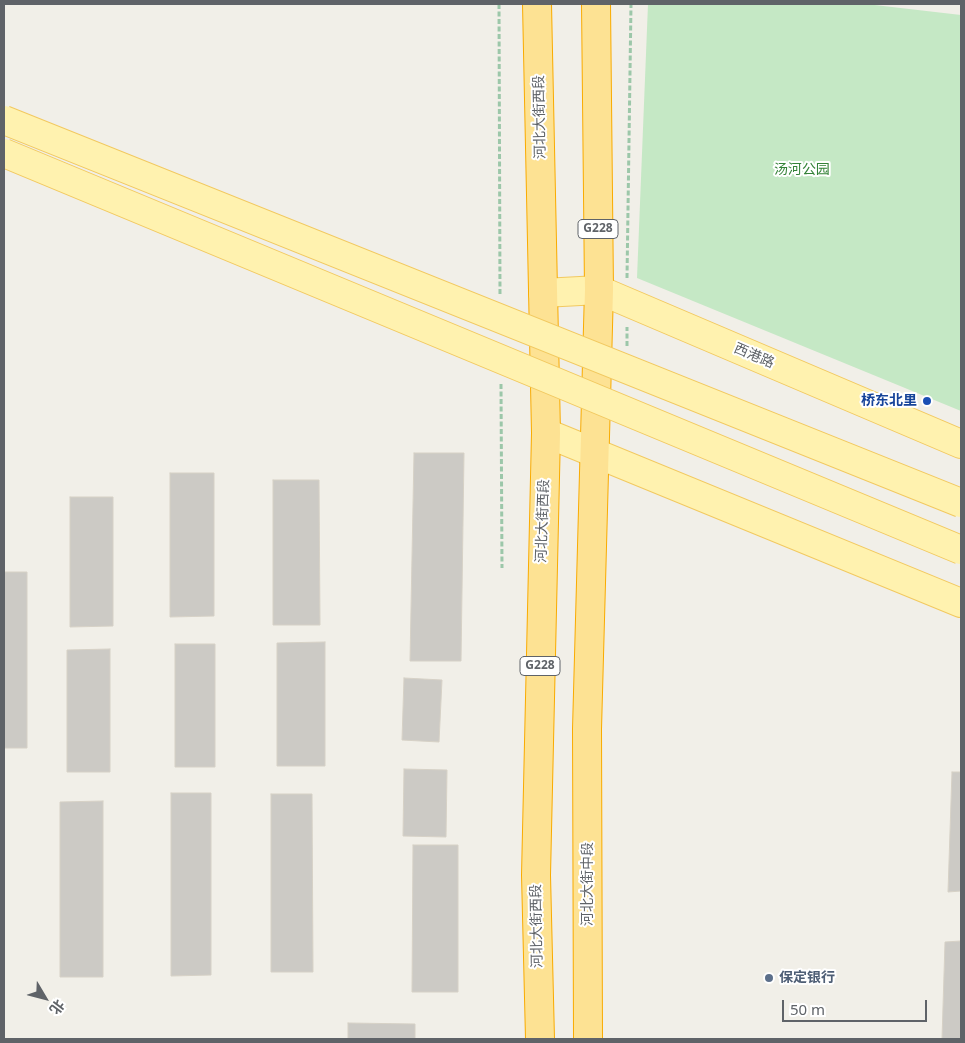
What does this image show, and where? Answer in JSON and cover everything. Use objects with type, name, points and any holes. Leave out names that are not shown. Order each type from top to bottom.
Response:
[{"type":"highway","name":"河北大街西段","points":[[537,4],[546,434],[536,875],[540,1039]]},
{"type":"highway","name":"G228","points":[[594,454],[599,290],[596,4]]},
{"type":"highway","name":"河北大街中段","points":[[588,1039],[587,729],[594,454]]},
{"type":"main road","points":[[4,120],[961,503]]},
{"type":"main road","points":[[4,154],[961,550]]},
{"type":"main road","name":"西港路","points":[[543,293],[599,290],[961,444]]},
{"type":"main road","points":[[546,434],[961,603]]},
{"type":"path","points":[[498,4],[500,301]]},
{"type":"path","points":[[627,350],[631,4]]},
{"type":"path","points":[[501,380],[502,568]]},
{"type":"green space","name":"汤河公园","points":[[648,4],[866,4],[961,15],[961,411],[637,278]]},
{"type":"building","points":[[414,453],[464,453],[461,661],[410,661]]},
{"type":"building","points":[[170,473],[214,473],[214,616],[170,617]]},
{"type":"building","points":[[273,480],[319,480],[320,625],[273,625]]},
{"type":"building","points":[[70,497],[113,497],[113,626],[70,627]]},
{"type":"building","points":[[4,572],[27,572],[27,748],[4,748]]},
{"type":"building","points":[[325,642],[325,766],[277,766],[277,643]]},
{"type":"building","points":[[175,644],[215,644],[215,767],[175,767]]},
{"type":"building","points":[[110,649],[110,772],[67,772],[67,650]]},
{"type":"building","points":[[404,678],[442,680],[439,742],[402,740]]},
{"type":"building","points":[[404,769],[447,770],[446,837],[403,836]]},
{"type":"building","points":[[952,772],[961,772],[961,891],[948,892]]},
{"type":"building","points":[[171,793],[211,793],[211,975],[171,976]]},
{"type":"building","points":[[271,794],[312,794],[313,972],[271,972]]},
{"type":"building","points":[[103,801],[103,977],[60,977],[60,802]]},
{"type":"building","points":[[413,845],[458,845],[458,992],[412,992]]},
{"type":"building","points":[[961,941],[961,1039],[942,1039],[945,942]]},
{"type":"building","points":[[348,1023],[415,1024],[415,1039],[348,1039]]},
{"type":"place","name":"桥东北里","points":[[927,401]]},
{"type":"place","name":"保定银行","points":[[769,978]]}]
